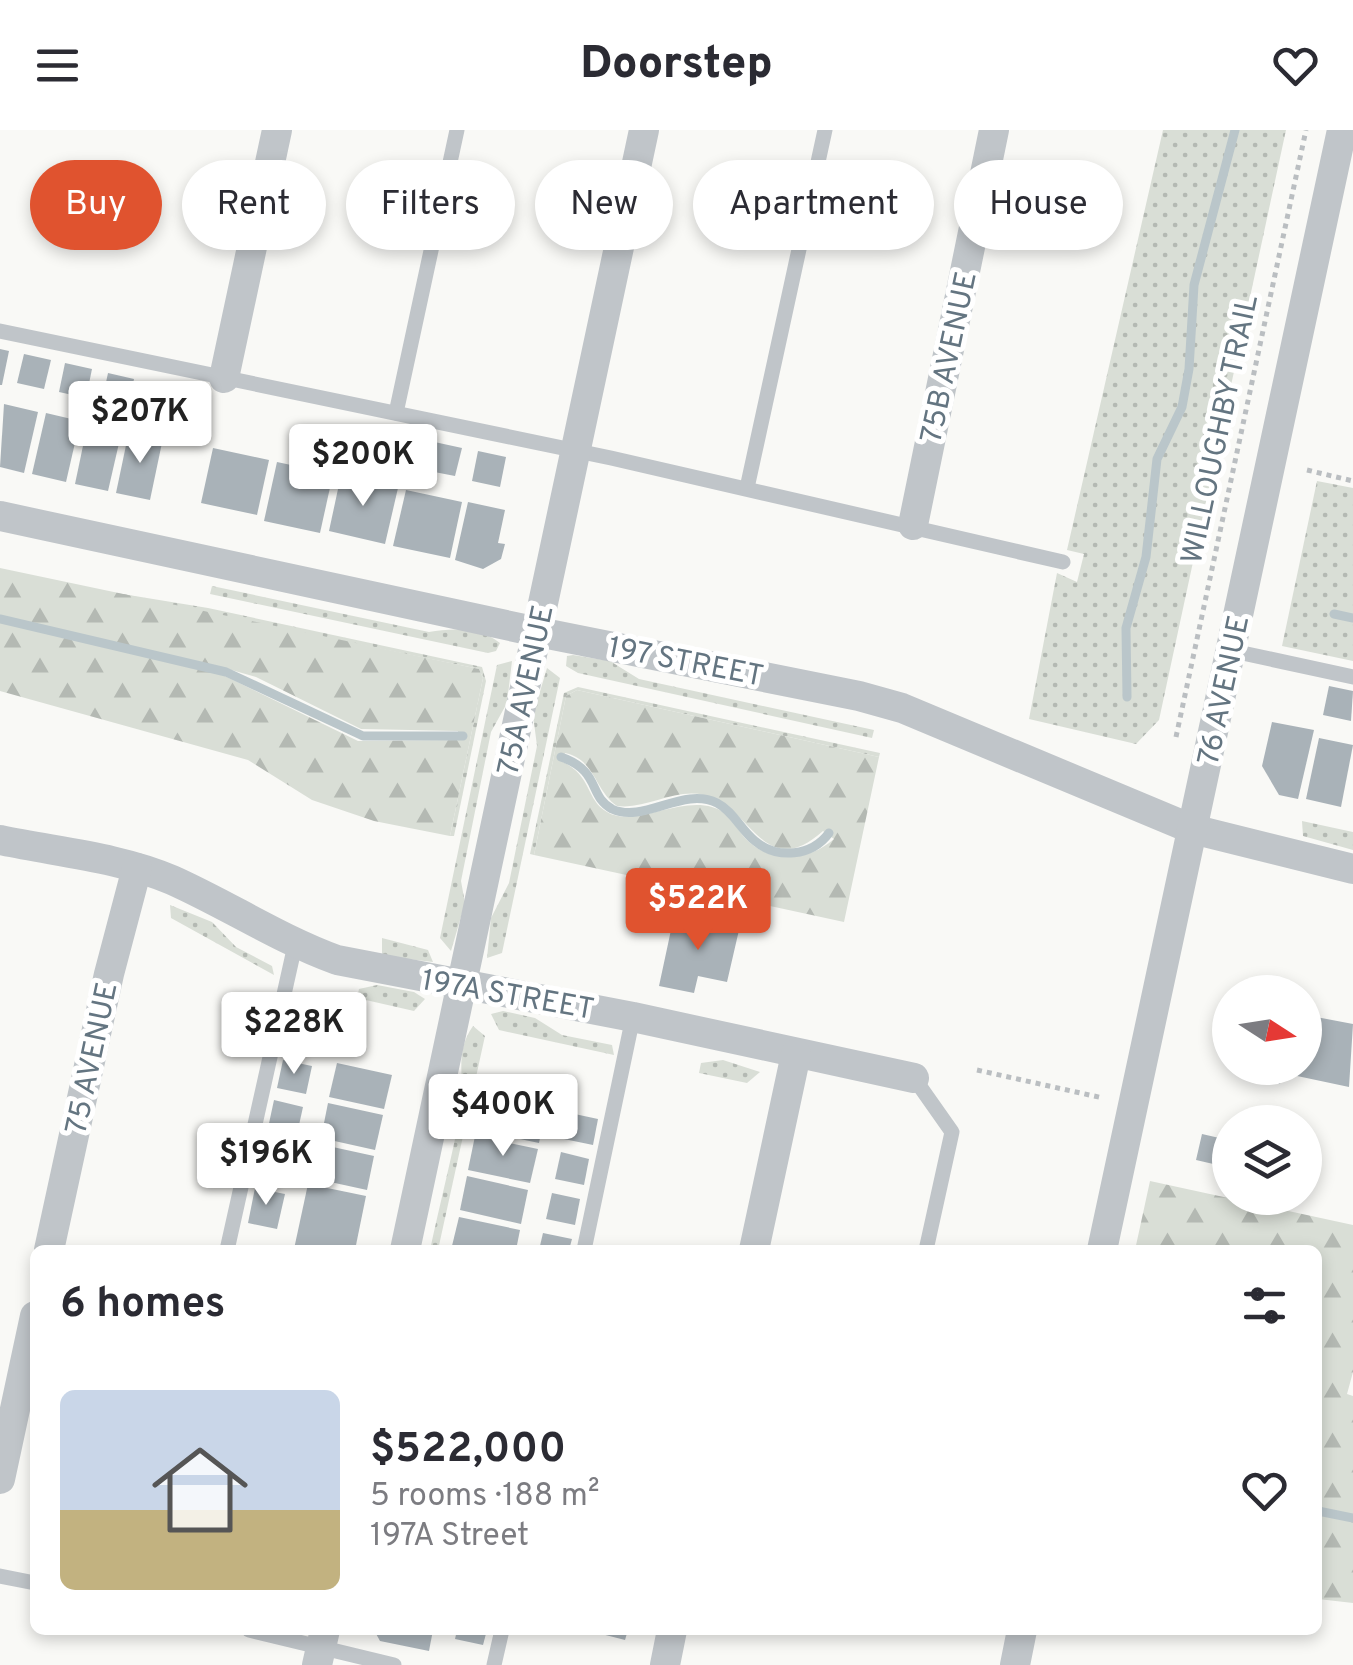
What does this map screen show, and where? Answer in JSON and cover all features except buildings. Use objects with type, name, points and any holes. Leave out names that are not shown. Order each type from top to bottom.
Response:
[{"type":"street","points":[[224,378],[277,130]]},
{"type":"street","name":"75A AVENUE","points":[[407,1245],[644,130]]},
{"type":"street","name":"75B AVENUE","points":[[913,526],[994,130]]},
{"type":"street","name":"76 AVENUE","points":[[1103,1245],[1342,130]]},
{"type":"street","name":"197 STREET","points":[[0,516],[538,632],[816,686],[902,708],[1192,829],[1353,869]]},
{"type":"street","name":"197A STREET","points":[[0,840],[137,868],[171,880],[295,945],[337,960],[461,987],[633,1017],[914,1078]]},
{"type":"street","name":"75 AVENUE","points":[[50,1245],[108,974],[137,868]]},
{"type":"street","points":[[755,1245],[796,1054]]},
{"type":"street","points":[[0,1479],[30,1339]]},
{"type":"street","points":[[665,1665],[671,1635]]},
{"type":"street","points":[[1015,1665],[1021,1635]]},
{"type":"lane","points":[[396,413],[456,130]]},
{"type":"lane","points":[[747,488],[825,130]]},
{"type":"lane","points":[[0,331],[747,488],[1062,562]]},
{"type":"lane","points":[[1232,650],[1353,677]]},
{"type":"lane","points":[[228,1245],[295,945]]},
{"type":"lane","points":[[585,1245],[633,1017]]},
{"type":"lane","points":[[914,1078],[952,1132],[927,1245]]},
{"type":"lane","points":[[0,1576],[30,1582]]},
{"type":"lane","points":[[269,1635],[394,1665]]},
{"type":"lane","points":[[494,1665],[501,1635]]},
{"type":"path","name":"WILLOUGHBY TRAIL","points":[[1176,736],[1306,130]]},
{"type":"path","points":[[1307,470],[1353,480]]},
{"type":"path","points":[[977,1070],[1103,1098]]},
{"type":"green space","points":[[1163,130],[1286,130],[1159,720],[1136,744],[1029,719],[1057,573],[1077,582],[1084,554],[1067,550]]},
{"type":"green space","points":[[1317,481],[1353,488],[1353,661],[1282,646]]},
{"type":"green space","points":[[0,568],[479,669],[483,678],[450,836],[374,821],[312,800],[248,760],[0,691]],"holes":[[[228,669],[256,677],[361,729],[458,731],[458,740],[358,741],[225,676]]]},
{"type":"green space","points":[[212,586],[429,632],[475,631],[500,643],[496,651],[488,653],[210,594]]},
{"type":"green space","points":[[86,588],[208,608],[482,667],[486,681],[454,836],[450,836],[483,678],[479,669]]},
{"type":"green space","points":[[567,656],[610,661],[639,679],[874,730],[872,738],[578,673],[566,666]]},
{"type":"green space","points":[[512,661],[507,703],[491,732],[461,881],[465,903],[451,951],[440,938],[497,665]]},
{"type":"green space","points":[[547,668],[560,678],[502,953],[487,958],[491,918],[509,883],[537,746],[533,715]]},
{"type":"green space","points":[[578,687],[880,753],[879,757],[577,690],[566,696],[534,855],[530,854],[564,693]]},
{"type":"green space","points":[[577,690],[879,757],[844,922],[534,855],[566,696]],"holes":[[[565,753],[589,768],[617,806],[639,805],[682,794],[704,795],[734,812],[772,846],[786,849],[803,845],[823,831],[834,839],[813,852],[778,856],[755,847],[727,815],[712,807],[685,806],[618,816],[600,807],[579,774],[563,762]]]},
{"type":"green space","points":[[1302,821],[1353,832],[1353,850],[1303,836]]},
{"type":"green space","points":[[170,905],[212,922],[236,947],[272,966],[274,975],[171,918]]},
{"type":"green space","points":[[382,938],[428,950],[433,962],[382,956]]},
{"type":"green space","points":[[377,985],[414,992],[425,999],[414,1011],[357,998],[359,989]]},
{"type":"green space","points":[[503,1011],[535,1018],[562,1035],[612,1045],[614,1055],[499,1030],[491,1014]]},
{"type":"green space","points":[[473,1026],[485,1036],[439,1245],[431,1245],[461,1110],[462,1057]]},
{"type":"green space","points":[[723,1060],[760,1072],[747,1083],[699,1073],[701,1063]]},
{"type":"green space","points":[[1150,1181],[1212,1194],[1212,1215],[1307,1215],[1353,1225],[1353,1372],[1347,1394],[1353,1396],[1353,1603],[1322,1599],[1322,1245],[1136,1245]]},
{"type":"waterway","points":[[1127,697],[1126,628],[1146,557],[1157,459],[1182,407],[1189,369],[1194,285],[1235,130]]},
{"type":"waterway","points":[[1334,614],[1353,618]]},
{"type":"waterway","points":[[0,619],[226,672],[363,736],[463,736]]},
{"type":"waterway","points":[[561,757],[582,769],[612,809],[637,812],[677,801],[704,799],[723,806],[755,841],[784,853],[814,847],[829,833]]},
{"type":"waterway","points":[[1322,1512],[1353,1518]]}]
